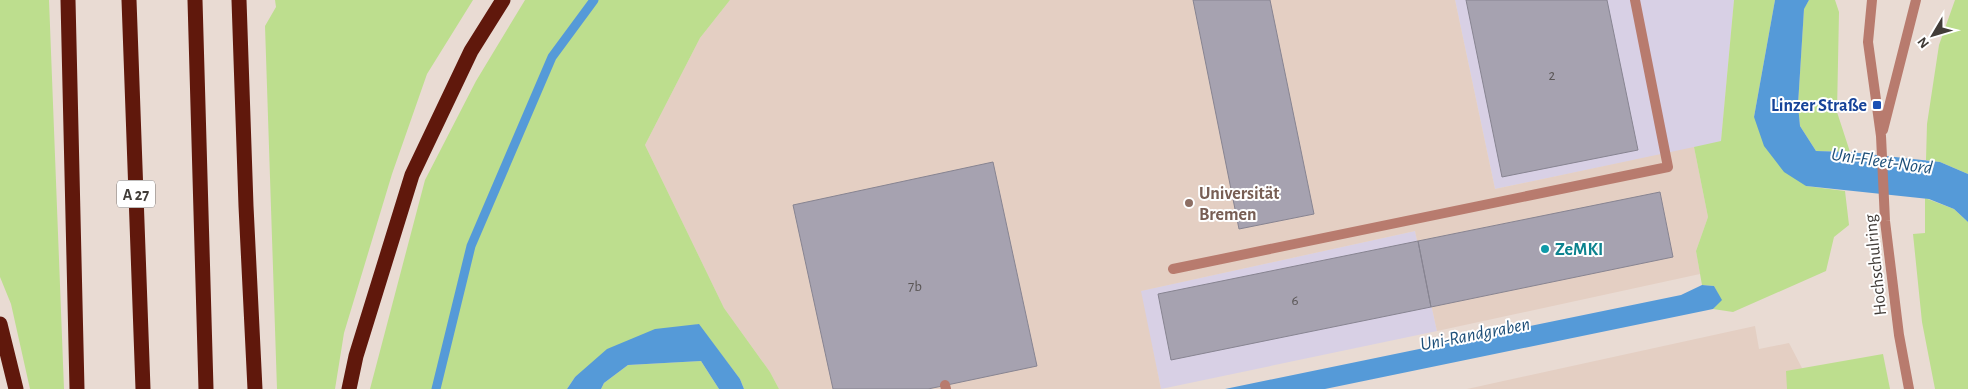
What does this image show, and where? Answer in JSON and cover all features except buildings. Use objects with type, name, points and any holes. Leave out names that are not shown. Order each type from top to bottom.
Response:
[{"type":"highway","points":[[68,0],[77,389]]},
{"type":"highway","name":"A 27","points":[[129,0],[143,389]]},
{"type":"highway","points":[[195,0],[206,389]]},
{"type":"highway","points":[[239,0],[246,206],[256,389]]},
{"type":"highway","points":[[349,389],[356,356],[412,175],[471,50],[503,0]]},
{"type":"highway","points":[[0,324],[16,389]]},
{"type":"street","points":[[1172,269],[1668,167],[1634,0]]},
{"type":"street","name":"Hochschulring","points":[[1872,0],[1868,42],[1881,136],[1885,221],[1899,335],[1909,389]]},
{"type":"street","name":"Hochschulring","points":[[1881,136],[1916,0]]},
{"type":"shaded area","name":"Universität Bremen","points":[[730,0],[1455,0],[1495,189],[1694,147],[1708,217],[1696,251],[1700,274],[1437,331],[1415,231],[1141,291],[1161,389],[779,389],[770,372],[724,308],[645,145],[700,38]]},
{"type":"shaded area","points":[[1455,0],[1734,0],[1721,142],[1495,189]]},
{"type":"shaded area","points":[[1415,231],[1437,331],[1161,389],[1140,291]]},
{"type":"shaded area","points":[[1755,326],[1759,349],[1789,343],[1802,368],[1806,389],[1467,389]]},
{"type":"green space","points":[[0,0],[49,0],[64,389],[30,389],[11,304],[0,277]]},
{"type":"green space","points":[[275,0],[473,0],[427,74],[392,174],[344,333],[335,389],[277,389],[265,26],[276,7]]},
{"type":"green space","points":[[525,0],[730,0],[700,38],[645,145],[724,308],[770,372],[779,389],[744,389],[740,379],[698,324],[575,377],[567,389],[370,389],[425,180],[476,81]]},
{"type":"green space","points":[[1734,0],[1775,0],[1754,117],[1806,186],[1845,191],[1849,225],[1834,237],[1826,271],[1733,312],[1713,309],[1721,300],[1714,286],[1702,285],[1696,251],[1708,217],[1694,147],[1721,141]]},
{"type":"green space","points":[[1809,0],[1835,0],[1839,12],[1837,112],[1850,152],[1816,151],[1800,126],[1798,105],[1804,8]]},
{"type":"green space","points":[[1955,0],[1968,0],[1968,174],[1940,162],[1926,160],[1927,124],[1939,45]]},
{"type":"green space","points":[[1925,198],[1954,209],[1968,222],[1968,389],[1935,389],[1922,322],[1913,234],[1925,233]]},
{"type":"green space","points":[[1883,354],[1890,389],[1787,389],[1786,371]]},
{"type":"green space","points":[[701,361],[719,389],[601,389],[604,383],[628,365]]},
{"type":"water","name":"Uni-Fleet-Nord","points":[[1775,0],[1809,0],[1804,9],[1798,105],[1800,126],[1816,151],[1850,152],[1940,162],[1968,174],[1968,222],[1954,209],[1929,199],[1806,186],[1784,172],[1764,146],[1754,117]]},
{"type":"water","points":[[1702,285],[1714,286],[1722,300],[1713,309],[1325,389],[1225,389],[1681,295]]},
{"type":"water","points":[[699,324],[740,379],[744,389],[719,389],[701,361],[628,365],[604,383],[601,389],[567,389],[575,377],[607,349],[655,329]]},
{"type":"waterway","points":[[436,389],[471,246],[552,57],[594,0]]},
{"type":"place","name":"Linzer Straße","points":[[1877,105]]},
{"type":"place","name":"Universität Bremen","points":[[1189,203]]},
{"type":"place","name":"ZeMKI","points":[[1545,249]]},
{"type":"water label","name":"Uni-Randgraben","points":[[1475,333]]}]
